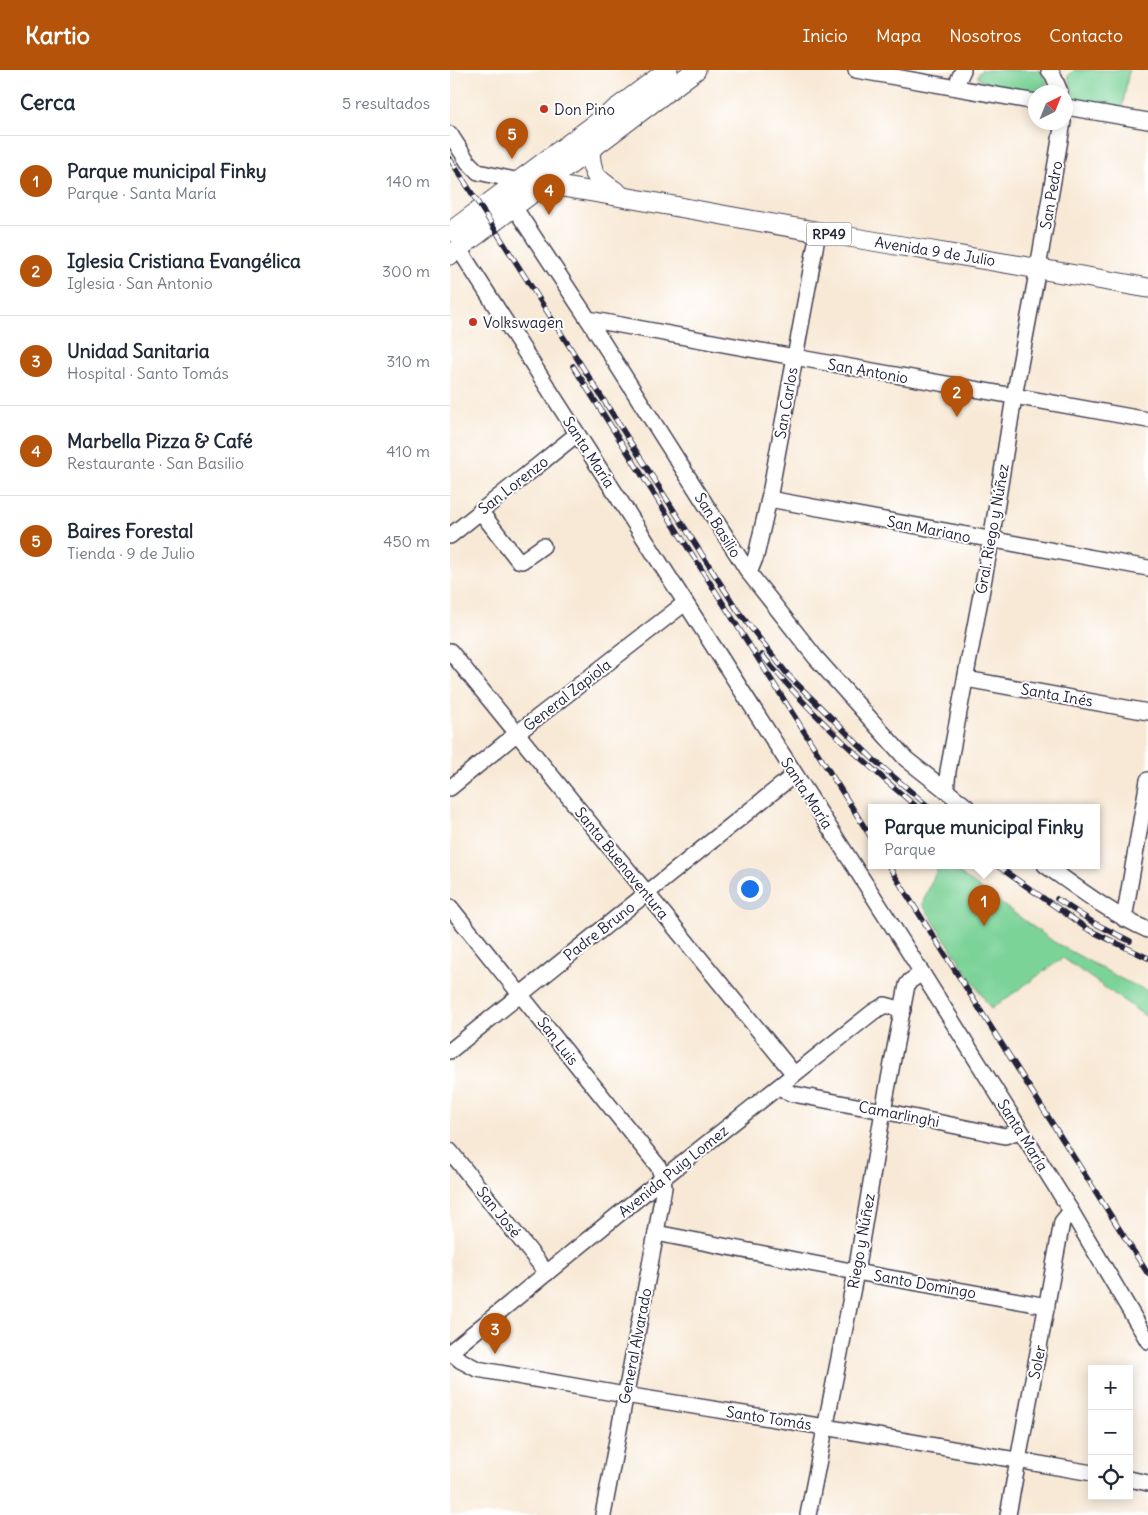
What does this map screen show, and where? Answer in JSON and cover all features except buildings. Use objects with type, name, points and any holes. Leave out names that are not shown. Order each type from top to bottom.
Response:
[{"type":"main road","points":[[450,232],[668,70]]},
{"type":"main road","points":[[454,252],[486,230],[696,70]]},
{"type":"main road","name":"RP49","points":[[590,150],[590,164],[595,176],[599,181],[621,196]]},
{"type":"main road","name":"Avenida 9 de Julio","points":[[544,184],[1148,288]]},
{"type":"main road","points":[[475,214],[486,230]]},
{"type":"street","points":[[856,70],[1028,101]]},
{"type":"street","points":[[955,87],[963,70]]},
{"type":"street","points":[[1054,72],[1058,85]]},
{"type":"street","points":[[1073,108],[1148,121]]},
{"type":"street","name":"San Pedro","points":[[1038,268],[1062,130]]},
{"type":"street","points":[[450,134],[468,162],[478,172],[519,181]]},
{"type":"street","name":"San Basilio","points":[[514,207],[588,318],[749,573],[783,619],[906,759],[963,804]]},
{"type":"street","name":"San Carlos","points":[[749,573],[756,556],[769,499],[818,232]]},
{"type":"street","name":"Santa María","points":[[454,252],[577,434],[922,974],[1070,1211],[1148,1342]]},
{"type":"street","name":"Gral. Riego y Núñez","points":[[946,791],[1038,268]]},
{"type":"street","name":"San Antonio","points":[[588,318],[794,358],[1148,420]]},
{"type":"street","name":"San Lorenzo","points":[[450,536],[577,434]]},
{"type":"street","name":"San Mariano","points":[[769,499],[1148,568]]},
{"type":"street","points":[[480,511],[518,560],[522,561],[543,546]]},
{"type":"street","name":"General Zapiola","points":[[450,788],[516,734],[685,603]]},
{"type":"street","name":"Santa Buenaventura","points":[[450,651],[794,1074]]},
{"type":"street","name":"Santa Inés","points":[[966,679],[1148,712]]},
{"type":"street","name":"Padre Bruno","points":[[450,1051],[794,774]]},
{"type":"street","points":[[1124,919],[1148,780]]},
{"type":"street","points":[[1051,869],[1124,919],[1148,930]]},
{"type":"street","name":"San Luis","points":[[450,907],[658,1166],[663,1178]]},
{"type":"street","name":"Riego y Núñez","points":[[808,1515],[856,1272],[883,1111],[907,985],[910,980],[922,974]]},
{"type":"street","name":"Avenida Puig Lomez","points":[[450,1352],[663,1178],[880,1007],[890,1005],[903,1010]]},
{"type":"street","name":"Camarlinghi","points":[[780,1086],[793,1094],[1005,1136],[1020,1131]]},
{"type":"street","name":"San José","points":[[450,1151],[547,1273]]},
{"type":"street","name":"General Alvarado","points":[[603,1515],[656,1233],[664,1187],[663,1178]]},
{"type":"street","name":"Soler","points":[[1008,1515],[1062,1222],[1070,1211]]},
{"type":"street","name":"Santo Domingo","points":[[656,1233],[856,1272],[1047,1306]]},
{"type":"street","name":"Santo Tomás","points":[[450,1352],[477,1369],[625,1396],[825,1427],[1088,1472]]},
{"type":"street","points":[[1133,1480],[1148,1482]]},
{"type":"green space","points":[[981,70],[1039,70],[1047,85],[1028,85],[1028,90],[983,83],[977,76]]},
{"type":"green space","points":[[1074,70],[1129,70],[1122,109],[1080,104],[1074,100],[1073,85],[1070,85],[1068,76]]},
{"type":"green space","points":[[937,869],[954,869],[1054,942],[1125,981],[1148,991],[1148,1018],[1063,958],[991,1009],[922,904]]},
{"type":"railway","points":[[450,159],[738,611],[788,675],[873,759],[926,804]]},
{"type":"railway","points":[[573,366],[868,833]]},
{"type":"railway","points":[[762,655],[836,735],[913,804]]},
{"type":"railway","points":[[891,869],[1148,1274]]},
{"type":"railway","points":[[1002,869],[1089,930],[1148,958]]},
{"type":"railway","points":[[1057,899],[1094,923],[1130,941]]},
{"type":"place","name":"Don Pino","points":[[544,109]]},
{"type":"place","name":"Baires Forestal","points":[[512,159]]},
{"type":"place","name":"Marbella Pizza & Café","points":[[549,215]]},
{"type":"place","name":"Volkswagen","points":[[473,322]]},
{"type":"place","name":"Iglesia Cristiana Evangélica","points":[[957,417]]},
{"type":"place","name":"Parque municipal Finky","points":[[984,926]]},
{"type":"place","name":"Unidad Sanitaria","points":[[495,1354]]}]
